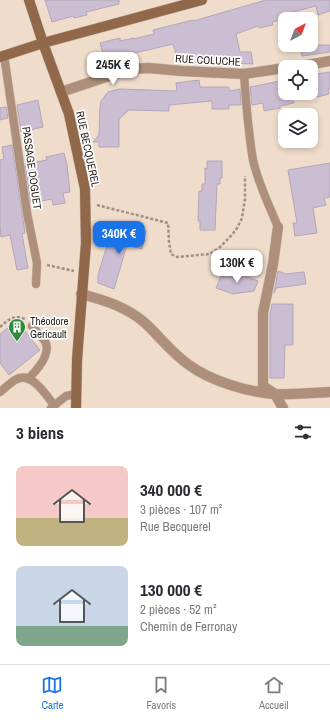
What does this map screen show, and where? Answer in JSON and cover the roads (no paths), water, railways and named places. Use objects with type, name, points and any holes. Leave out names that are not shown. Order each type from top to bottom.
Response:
[{"type":"main road","name":"RUE BECQUEREL","points":[[29,0],[42,43],[73,128],[85,189],[86,243],[81,294],[76,408]]},
{"type":"main road","points":[[2,56],[42,43],[202,0]]},
{"type":"street","points":[[318,63],[330,61]]},
{"type":"street","name":"RUE COLUCHE","points":[[61,92],[130,69],[149,68],[244,74],[278,69]]},
{"type":"street","points":[[278,227],[264,313],[263,386],[274,394],[283,408]]},
{"type":"street","points":[[81,294],[117,305],[130,312],[143,322],[188,365],[203,374],[222,382],[254,391],[274,394],[330,392]]},
{"type":"lane","name":"PASSAGE DOGUET","points":[[2,56],[27,213],[37,263],[36,284]]},
{"type":"lane","points":[[244,74],[248,123],[254,161],[265,196],[278,227]]},
{"type":"lane","points":[[29,378],[43,361],[47,351],[46,343],[32,326]]},
{"type":"lane","points":[[0,392],[16,379],[22,377],[29,378],[36,384],[53,407],[66,396],[76,394]]},
{"type":"place","name":"Théodore Gericault","points":[[17,342]]}]
